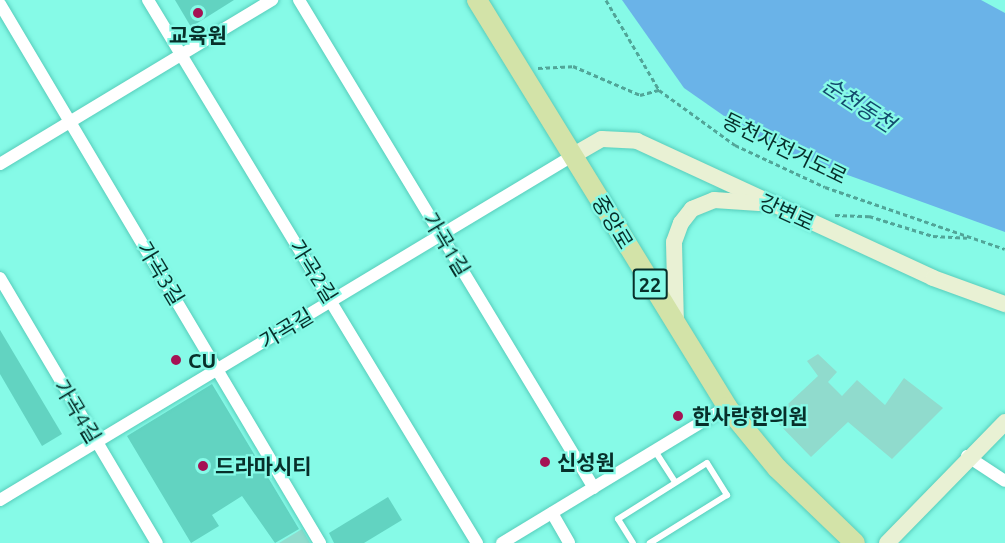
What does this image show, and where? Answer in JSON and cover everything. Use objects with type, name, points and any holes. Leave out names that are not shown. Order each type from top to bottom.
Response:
[{"type":"main road","name":"중앙로","points":[[477,0],[727,407],[777,468],[855,543]]},
{"type":"main road","name":"강변로","points":[[572,156],[602,139],[638,141],[767,204],[1005,304]]},
{"type":"main road","points":[[676,326],[674,243],[681,223],[692,209],[714,200],[767,204]]},
{"type":"main road","points":[[887,543],[968,456],[1005,422]]},
{"type":"street","name":"가곡2길","points":[[148,0],[332,300],[477,543]]},
{"type":"street","points":[[0,164],[272,0]]},
{"type":"street","name":"가곡1길","points":[[299,0],[594,488]]},
{"type":"street","name":"가곡3길","points":[[0,4],[219,369],[320,543]]},
{"type":"street","name":"가곡길","points":[[0,500],[572,156]]},
{"type":"street","name":"가곡4길","points":[[0,278],[157,543]]},
{"type":"street","points":[[502,543],[727,407]]},
{"type":"street","points":[[968,456],[1005,481]]},
{"type":"street","points":[[552,513],[569,543]]},
{"type":"lane","points":[[655,452],[675,482]]},
{"type":"lane","points":[[633,543],[618,519],[706,463],[727,495],[650,543]]},
{"type":"path","name":"동천자전거도로","points":[[606,0],[659,90],[735,145],[825,187],[1005,249]]},
{"type":"path","points":[[522,70],[573,66],[640,95],[659,90]]},
{"type":"path","points":[[828,215],[869,216],[933,236],[971,238]]},
{"type":"shaded area","points":[[818,354],[837,372],[828,382],[842,396],[857,380],[885,405],[904,378],[943,408],[892,459],[848,422],[811,457],[773,418],[818,376],[807,361]]},
{"type":"shaded area","points":[[302,529],[310,543],[279,543]]},
{"type":"water","name":"순천동천","points":[[622,0],[981,0],[1005,13],[1005,232],[798,157],[747,132],[684,88]]},
{"type":"building","name":"교육원","points":[[175,0],[234,0],[191,27]]},
{"type":"building","points":[[0,330],[62,434],[42,446],[0,374]]},
{"type":"building","name":"드라마시티","points":[[212,384],[299,529],[275,543],[242,496],[212,515],[219,526],[191,543],[127,436]]},
{"type":"building","points":[[388,497],[402,520],[364,543],[334,543],[329,533]]},
{"type":"place","name":"교육원","points":[[198,13]]},
{"type":"place","name":"CU","points":[[176,360]]},
{"type":"place","name":"한사랑한의원","points":[[678,416]]},
{"type":"place","name":"신성원","points":[[545,462]]},
{"type":"place","name":"드라마시티","points":[[203,466]]}]
